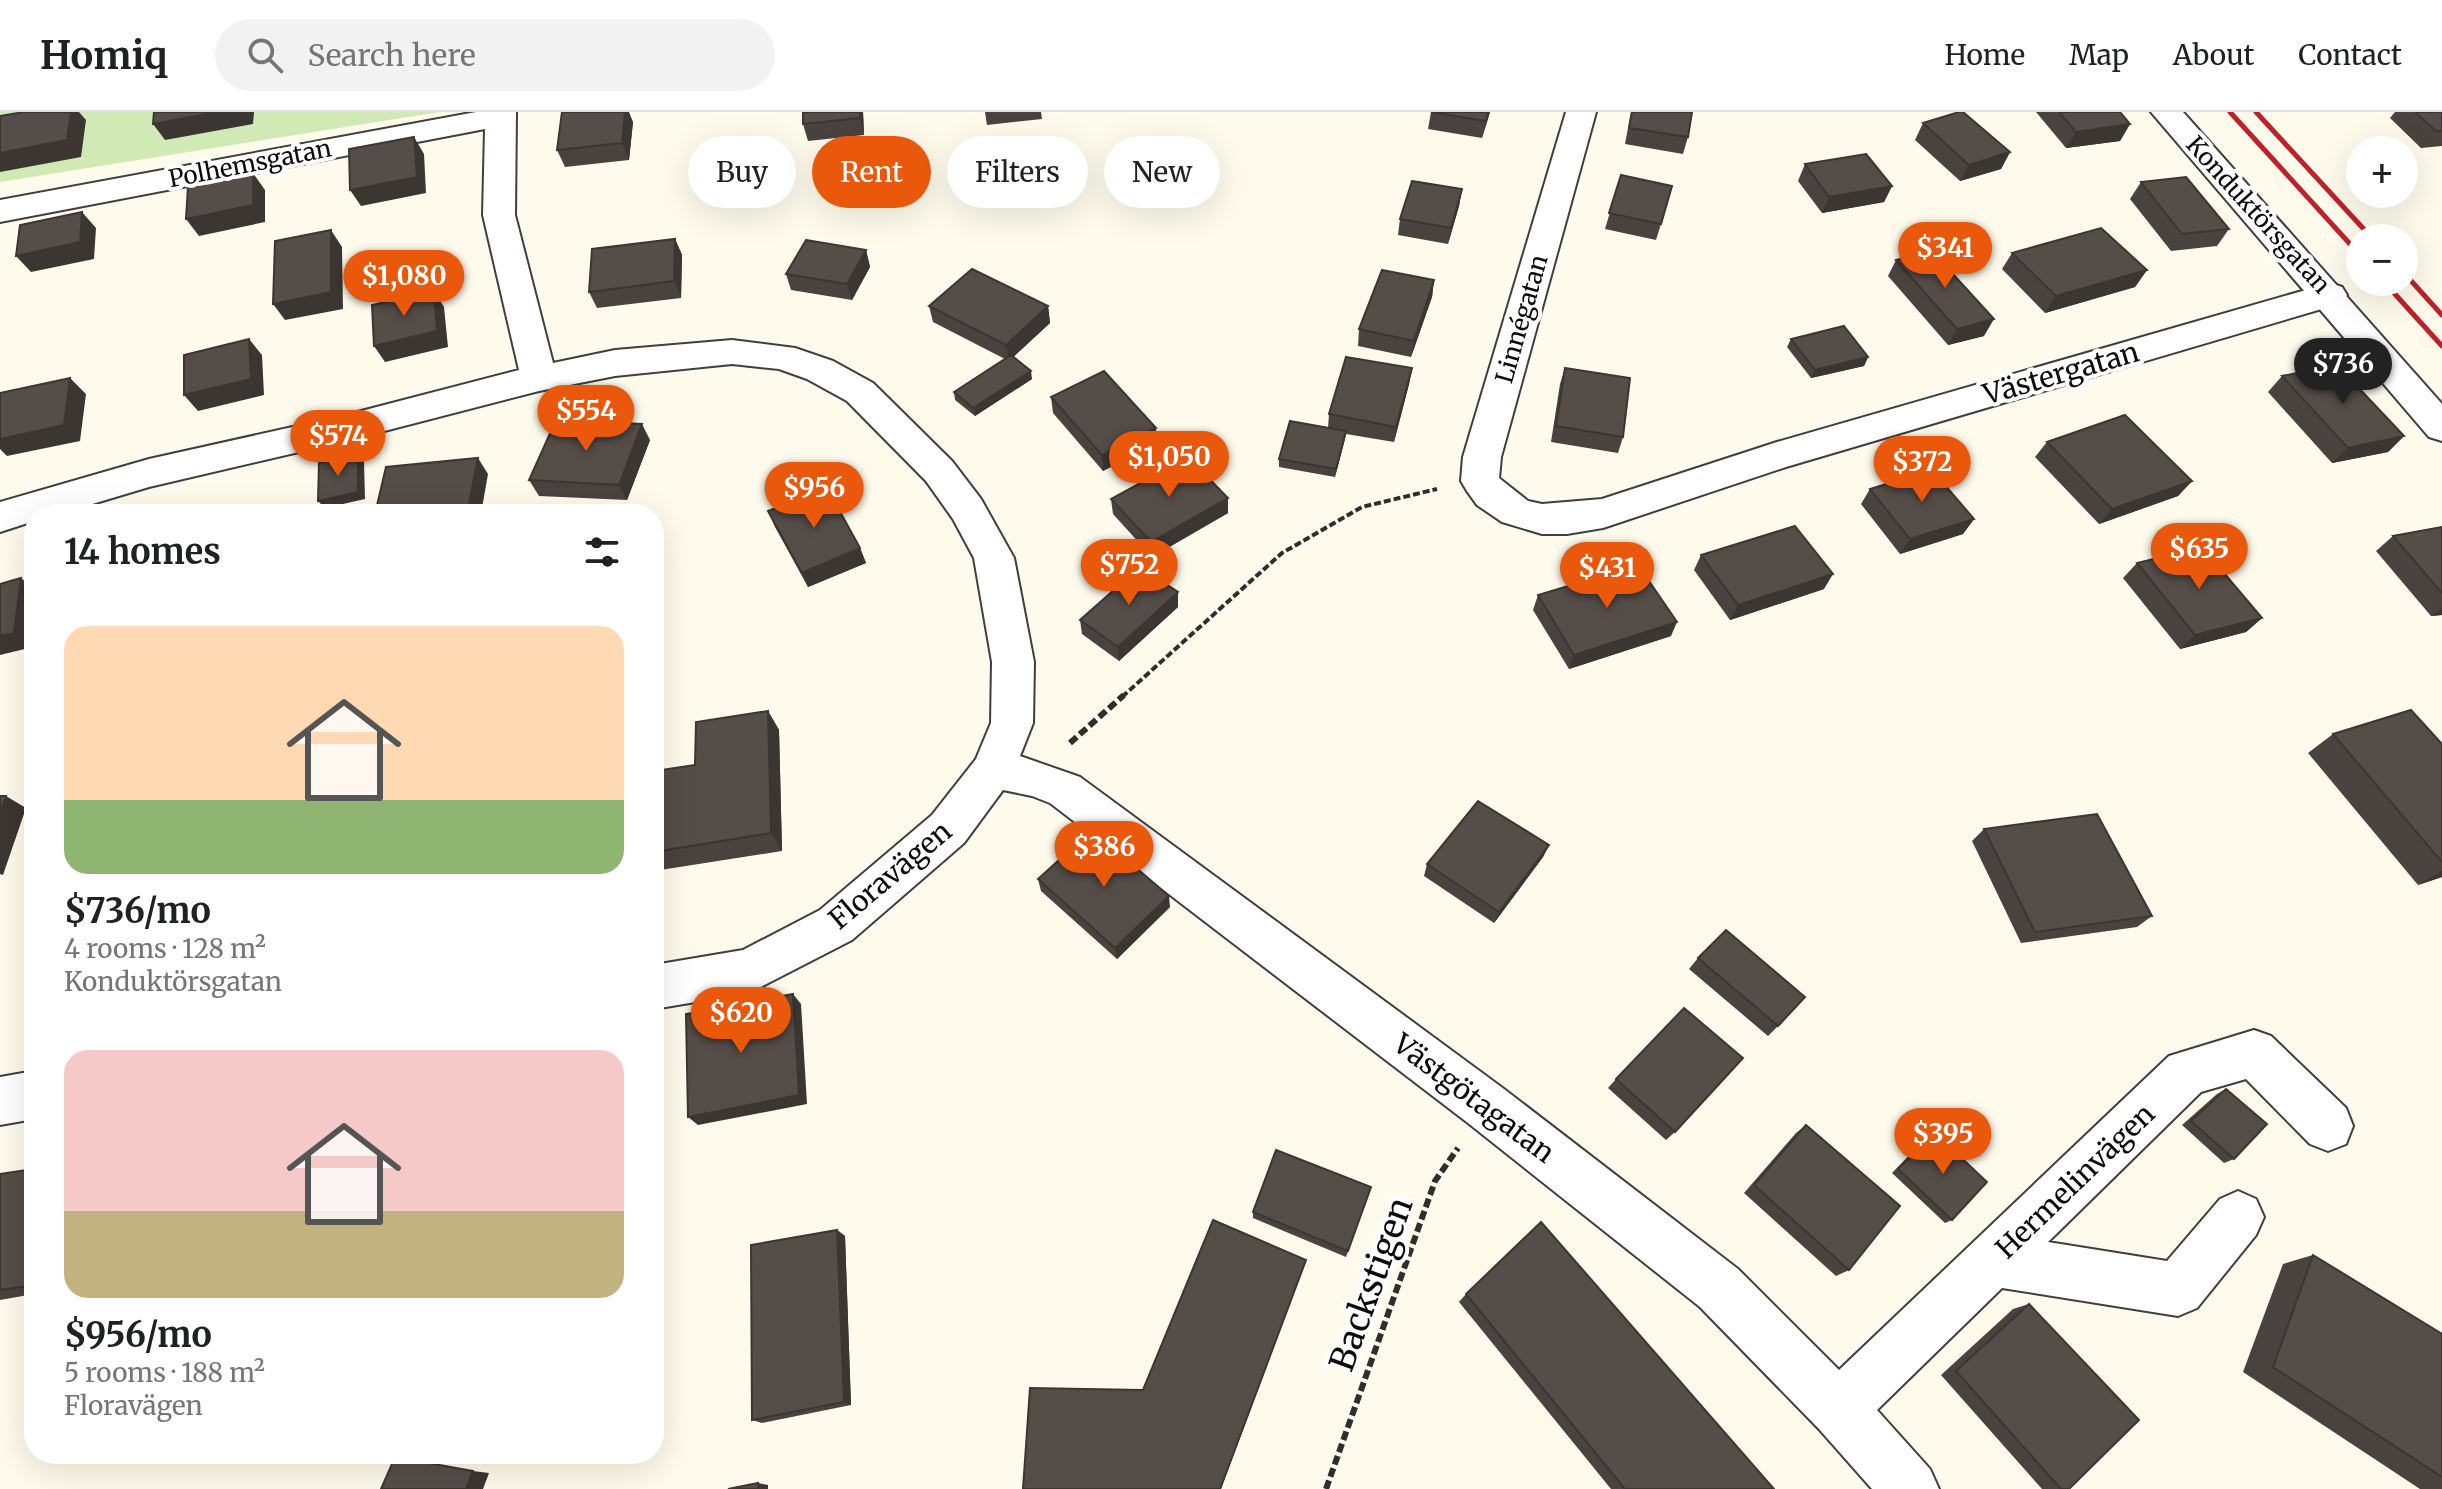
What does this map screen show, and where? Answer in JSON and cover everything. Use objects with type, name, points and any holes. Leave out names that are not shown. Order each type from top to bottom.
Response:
[{"type":"street","name":"Linnégatan","points":[[1480,481],[1482,457],[1581,112]]},
{"type":"street","name":"Konduktörsgatan","points":[[2166,112],[2330,295],[2442,428]]},
{"type":"street","name":"Polhemsgatan","points":[[0,211],[500,114]]},
{"type":"street","points":[[500,114],[499,215],[539,378]]},
{"type":"street","name":"Västergatan","points":[[1480,481],[1491,495],[1516,512],[1542,519],[1567,519],[1603,513],[1777,456],[2330,295]]},
{"type":"street","name":"Floravägen","points":[[44,504],[149,473],[342,429],[539,378],[654,358],[732,352],[782,357],[820,370],[860,392],[939,471],[967,509],[994,558],[1013,662],[1014,774],[836,925],[749,971],[664,985]]},
{"type":"street","name":"Floravägen","points":[[0,517],[24,510]]},
{"type":"street","name":"Västgötagatan","points":[[1014,774],[1065,790],[1486,1106],[1719,1288],[1839,1409],[1910,1489]]},
{"type":"street","name":"Hermelinvägen","points":[[1839,1409],[2186,1073],[2254,1053],[2328,1126]]},
{"type":"street","points":[[0,1101],[24,1097]]},
{"type":"street","points":[[1993,1260],[2178,1289],[2238,1217]]},
{"type":"path","points":[[1014,774],[1096,718],[1282,553],[1362,507],[1480,481]]},
{"type":"path","name":"Backstigen","points":[[1326,1489],[1435,1181],[1486,1106]]},
{"type":"green space","points":[[0,112],[440,112],[0,182]]},
{"type":"building","points":[[24,112],[71,112],[67,140],[0,153],[0,116]]},
{"type":"building","points":[[154,112],[217,112],[153,124]]},
{"type":"building","points":[[562,112],[625,112],[622,143],[557,150]]},
{"type":"building","points":[[803,112],[860,112],[860,118],[803,124]]},
{"type":"building","points":[[1431,112],[1488,112],[1486,121]]},
{"type":"building","points":[[1632,112],[1692,112],[1688,137],[1629,128]]},
{"type":"building","points":[[1963,112],[2010,152],[1969,165],[1923,123]]},
{"type":"building","points":[[2059,112],[2120,112],[2130,124],[2076,132]]},
{"type":"building","points":[[2415,112],[2442,112],[2442,131],[2436,131]]},
{"type":"building","points":[[414,137],[417,177],[350,190],[349,149]]},
{"type":"building","points":[[1866,154],[1892,186],[1829,197],[1805,164]]},
{"type":"building","points":[[253,173],[253,205],[186,219],[188,186]]},
{"type":"building","points":[[1621,175],[1672,186],[1661,224],[1609,213]]},
{"type":"building","points":[[2186,177],[2229,229],[2182,234],[2141,182]]},
{"type":"building","points":[[1412,181],[1462,189],[1451,228],[1400,219]]},
{"type":"building","points":[[82,212],[80,242],[16,256],[20,225]]},
{"type":"building","points":[[2101,228],[2147,270],[2056,296],[2012,253]]},
{"type":"building","points":[[331,230],[331,292],[273,304],[275,241]]},
{"type":"building","points":[[675,239],[674,281],[589,292],[592,249]]},
{"type":"building","points":[[806,240],[866,250],[847,284],[786,274]]},
{"type":"building","points":[[1932,251],[1994,319],[1957,329],[1896,260]]},
{"type":"building","points":[[972,269],[1048,306],[1006,345],[929,306]]},
{"type":"building","points":[[1382,270],[1434,280],[1414,341],[1359,329]]},
{"type":"building","points":[[434,291],[437,331],[374,346],[372,305]]},
{"type":"building","points":[[1844,326],[1868,357],[1815,370],[1791,339]]},
{"type":"building","points":[[249,339],[251,379],[184,395],[184,355]]},
{"type":"building","points":[[1011,355],[1031,371],[973,408],[954,392]]},
{"type":"building","points":[[1346,357],[1412,368],[1396,427],[1329,414]]},
{"type":"building","points":[[2337,365],[2404,436],[2348,448],[2282,376]]},
{"type":"building","points":[[1565,368],[1630,378],[1623,437],[1556,426]]},
{"type":"building","points":[[1104,371],[1156,428],[1102,455],[1051,397]]},
{"type":"building","points":[[70,378],[64,425],[0,439],[0,393]]},
{"type":"building","points":[[2125,415],[2192,481],[2112,509],[2047,442]]},
{"type":"building","points":[[556,420],[642,424],[619,485],[529,480]]},
{"type":"building","points":[[1290,421],[1346,431],[1336,469],[1279,459]]},
{"type":"building","points":[[358,454],[358,492],[318,501],[319,463]]},
{"type":"building","points":[[1188,457],[1228,498],[1151,542],[1111,499]]},
{"type":"building","points":[[478,458],[469,504],[377,504],[386,467]]},
{"type":"building","points":[[1932,470],[1974,519],[1910,539],[1870,489]]},
{"type":"building","points":[[827,488],[860,548],[802,573],[768,511]]},
{"type":"building","points":[[1795,526],[1833,574],[1738,605],[1701,555]]},
{"type":"building","points":[[2442,527],[2442,593],[2393,536]]},
{"type":"building","points":[[2202,547],[2262,618],[2195,635],[2137,563]]},
{"type":"building","points":[[1638,565],[1677,622],[1574,655],[1538,595]]},
{"type":"building","points":[[1140,567],[1178,592],[1118,647],[1080,620]]},
{"type":"building","points":[[21,578],[14,633],[0,636],[0,584]]},
{"type":"building","points":[[2411,710],[2442,744],[2442,862],[2333,734]]},
{"type":"building","points":[[768,711],[771,833],[664,850],[664,770],[695,765],[696,722]]},
{"type":"building","points":[[0,796],[6,796],[0,813]]},
{"type":"building","points":[[1478,801],[1549,845],[1499,912],[1427,864]]},
{"type":"building","points":[[2097,814],[2152,916],[2035,932],[1984,829]]},
{"type":"building","points":[[1092,830],[1169,896],[1115,948],[1038,879]]},
{"type":"building","points":[[1726,930],[1805,997],[1778,1026],[1698,958]]},
{"type":"building","points":[[793,994],[799,1095],[688,1117],[686,1014]]},
{"type":"building","points":[[1684,1008],[1743,1058],[1675,1132],[1616,1079]]},
{"type":"building","points":[[2226,1089],[2267,1124],[2234,1159],[2191,1121]]},
{"type":"building","points":[[1806,1125],[1900,1206],[1849,1270],[1754,1185]]},
{"type":"building","points":[[1934,1132],[1987,1182],[1952,1220],[1898,1169]]},
{"type":"building","points":[[1276,1150],[1371,1187],[1348,1251],[1253,1212]]},
{"type":"building","points":[[24,1170],[24,1286],[0,1290],[0,1174]]},
{"type":"building","points":[[1213,1220],[1306,1260],[1220,1489],[1023,1489],[1030,1388],[1143,1390]]},
{"type":"building","points":[[1541,1222],[1774,1489],[1625,1489],[1466,1294]]},
{"type":"building","points":[[837,1230],[844,1402],[752,1420],[751,1245]]},
{"type":"building","points":[[2313,1255],[2442,1334],[2442,1477],[2273,1367]]},
{"type":"building","points":[[2029,1304],[2139,1420],[2069,1489],[2061,1489],[1956,1371]]},
{"type":"building","points":[[392,1464],[434,1464],[473,1471],[466,1489],[381,1489]]},
{"type":"building","points":[[758,1483],[758,1489],[728,1489]]},
{"type":"railway","points":[[2230,112],[2346,240]]},
{"type":"railway","points":[[2256,112],[2359,224]]},
{"type":"railway","points":[[2418,288],[2442,315]]},
{"type":"railway","points":[[2397,296],[2442,346]]}]
